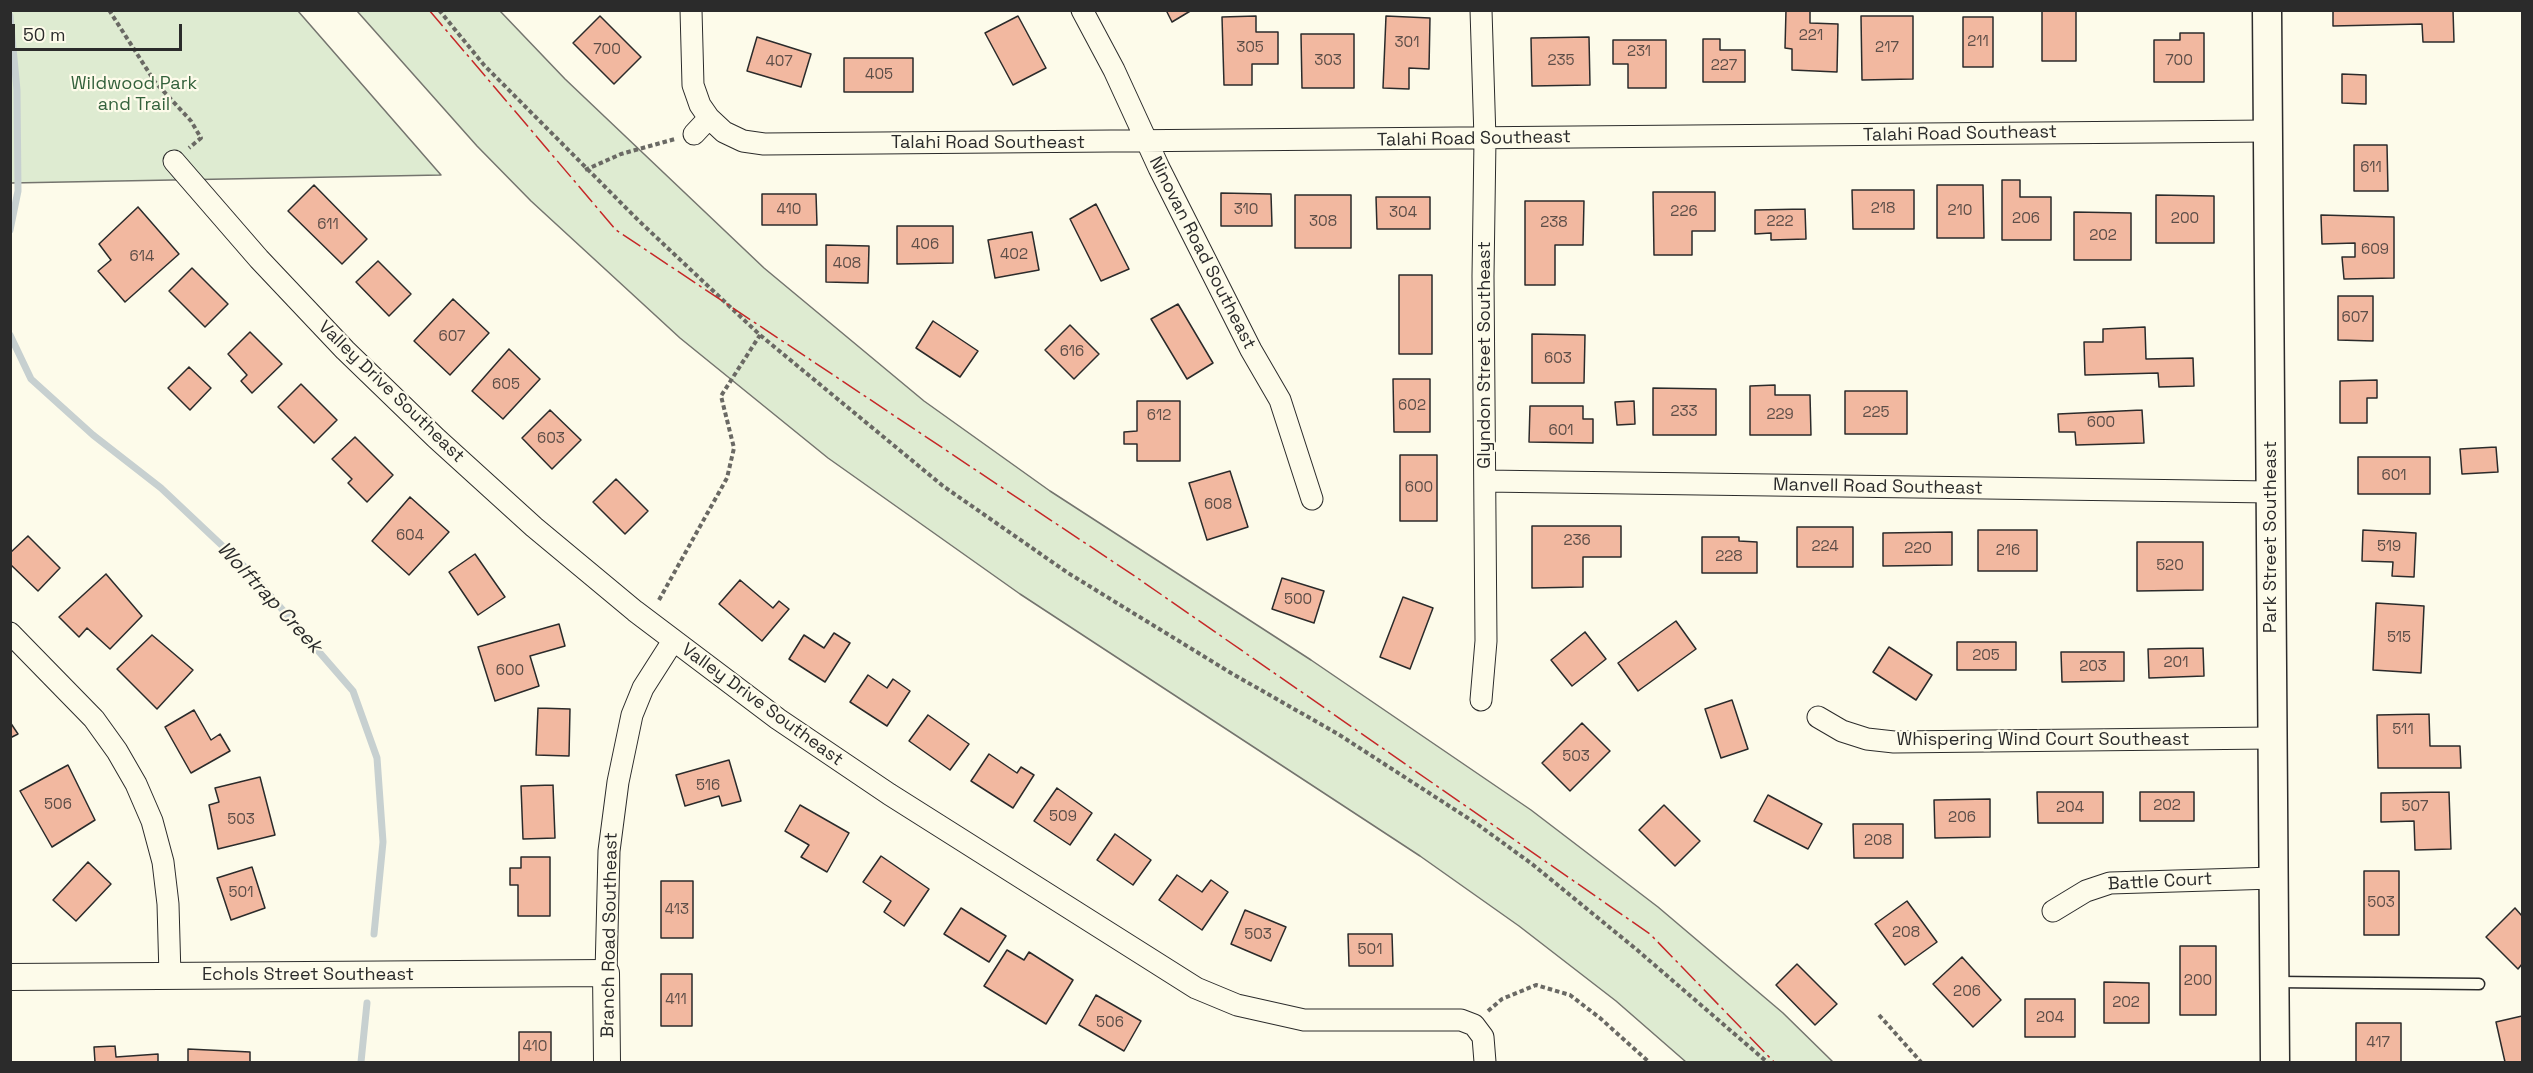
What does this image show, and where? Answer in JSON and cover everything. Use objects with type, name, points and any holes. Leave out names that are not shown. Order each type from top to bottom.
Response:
[{"type":"main road","name":"Park Street Southeast","points":[[2267,10],[2276,1062]]},
{"type":"street","points":[[691,10],[693,85],[700,105],[710,118],[694,134]]},
{"type":"street","name":"Ninovan Road Southeast","points":[[1082,10],[1114,70],[1145,142],[1251,350],[1280,400],[1312,499]]},
{"type":"street","name":"Glyndon Street Southeast","points":[[1480,700],[1486,641],[1483,276],[1485,138],[1481,10]]},
{"type":"street","name":"Talahi Road Southeast","points":[[710,118],[724,132],[743,141],[764,144],[2269,131]]},
{"type":"street","name":"Valley Drive Southeast","points":[[174,161],[275,275],[436,438],[534,527],[672,641],[778,719],[889,794],[1196,988],[1237,1005],[1304,1020],[1461,1020],[1474,1025]]},
{"type":"street","name":"Manvell Road Southeast","points":[[1485,482],[2271,492]]},
{"type":"street","points":[[10,633],[94,719],[117,751],[136,784],[152,821],[163,862],[168,904],[170,976]]},
{"type":"street","name":"Branch Road Southeast","points":[[607,1062],[606,973],[609,851],[618,782],[632,715],[643,688],[672,641]]},
{"type":"street","name":"Whispering Wind Court Southeast","points":[[1818,717],[1842,730],[1867,739],[1894,742],[2272,738]]},
{"type":"street","name":"Battle Court","points":[[2054,911],[2086,891],[2110,883],[2137,880],[2274,878]]},
{"type":"street","name":"Echols Street Southeast","points":[[10,977],[606,973]]},
{"type":"street","points":[[1474,1025],[1484,1037],[1485,1062]]},
{"type":"lane","points":[[2275,982],[2479,984]]},
{"type":"path","points":[[109,10],[155,82],[178,105],[201,138],[174,161]]},
{"type":"path","points":[[439,10],[483,65],[585,170],[760,335],[943,486],[1003,530],[1231,673],[1338,734],[1477,824],[1532,864],[1636,949],[1767,1062]]},
{"type":"path","points":[[585,170],[621,154],[694,134]]},
{"type":"path","points":[[659,600],[728,478],[734,448],[721,396],[760,335]]},
{"type":"path","points":[[1474,1025],[1502,999],[1536,985],[1570,995],[1600,1018],[1649,1062]]},
{"type":"path","points":[[1879,1015],[1921,1062]]},
{"type":"green space","name":"Wildwood Park and Trail","points":[[10,11],[298,11],[441,175],[11,183]]},
{"type":"green space","points":[[357,11],[500,11],[565,79],[764,268],[924,401],[1050,491],[1311,660],[1531,810],[1658,907],[1783,1013],[1833,1062],[1686,1062],[1616,1001],[1519,926],[1420,856],[1020,594],[828,458],[680,338],[531,201],[477,146]]},
{"type":"building","points":[[1166,10],[1192,10],[1172,22]]},
{"type":"building","points":[[1786,10],[1810,10],[1810,23],[1838,24],[1837,72],[1792,70],[1792,49],[1785,48]]},
{"type":"building","points":[[2042,10],[2076,10],[2076,61],[2042,61]]},
{"type":"building","points":[[2333,10],[2453,10],[2454,42],[2423,42],[2422,24],[2333,26]]},
{"type":"building","points":[[600,16],[641,57],[614,84],[573,43]]},
{"type":"building","points":[[1018,16],[1046,68],[1013,85],[985,33]]},
{"type":"building","points":[[1256,16],[1256,32],[1278,32],[1278,64],[1252,64],[1252,85],[1224,85],[1222,17]]},
{"type":"building","points":[[1386,16],[1430,18],[1429,69],[1409,68],[1409,89],[1383,88]]},
{"type":"building","points":[[1861,16],[1913,16],[1913,79],[1862,80]]},
{"type":"building","points":[[1963,17],[1993,17],[1993,67],[1963,67]]},
{"type":"building","points":[[2180,33],[2204,33],[2204,82],[2154,82],[2154,40],[2180,40]]},
{"type":"building","points":[[1301,34],[1354,34],[1354,88],[1302,88]]},
{"type":"building","points":[[757,37],[811,54],[801,87],[747,71]]},
{"type":"building","points":[[1589,37],[1590,85],[1532,86],[1531,38]]},
{"type":"building","points":[[1703,39],[1720,39],[1720,50],[1745,50],[1745,82],[1703,82]]},
{"type":"building","points":[[1613,40],[1666,40],[1666,88],[1628,88],[1628,64],[1613,64]]},
{"type":"building","points":[[844,58],[913,58],[913,92],[844,92]]},
{"type":"building","points":[[2342,74],[2366,75],[2366,104],[2342,103]]},
{"type":"building","points":[[2354,145],[2387,145],[2388,191],[2354,191]]},
{"type":"building","points":[[2002,180],[2020,180],[2020,197],[2051,197],[2051,240],[2002,240]]},
{"type":"building","points":[[314,185],[367,239],[342,264],[288,211]]},
{"type":"building","points":[[1937,185],[1983,185],[1984,238],[1937,238]]},
{"type":"building","points":[[1852,190],[1914,190],[1914,229],[1853,229]]},
{"type":"building","points":[[1653,192],[1715,192],[1715,231],[1692,231],[1692,255],[1654,255]]},
{"type":"building","points":[[1221,193],[1271,194],[1272,226],[1221,226]]},
{"type":"building","points":[[762,194],[816,194],[817,225],[762,225]]},
{"type":"building","points":[[1295,195],[1351,195],[1351,248],[1295,248]]},
{"type":"building","points":[[2156,195],[2214,196],[2214,243],[2156,243]]},
{"type":"building","points":[[1376,197],[1430,197],[1430,229],[1377,229]]},
{"type":"building","points":[[1525,201],[1584,201],[1583,245],[1555,245],[1555,285],[1525,285]]},
{"type":"building","points":[[1096,204],[1129,269],[1101,281],[1070,219]]},
{"type":"building","points":[[138,207],[179,254],[125,302],[98,271],[111,260],[99,244]]},
{"type":"building","points":[[1805,209],[1806,239],[1771,240],[1771,233],[1755,234],[1755,210]]},
{"type":"building","points":[[2074,212],[2131,213],[2131,260],[2074,260]]},
{"type":"building","points":[[2321,215],[2394,217],[2394,278],[2344,279],[2342,257],[2355,257],[2355,243],[2322,244]]},
{"type":"building","points":[[897,226],[953,226],[953,263],[897,264]]},
{"type":"building","points":[[1032,232],[1039,270],[995,278],[988,240]]},
{"type":"building","points":[[826,245],[869,246],[868,283],[826,282]]},
{"type":"building","points":[[378,261],[411,294],[389,316],[356,282]]},
{"type":"building","points":[[192,268],[228,304],[205,327],[169,291]]},
{"type":"building","points":[[1399,275],[1432,275],[1432,354],[1399,354]]},
{"type":"building","points":[[2338,296],[2373,296],[2373,341],[2338,340]]},
{"type":"building","points":[[453,299],[489,333],[450,375],[414,341]]},
{"type":"building","points":[[1178,304],[1213,363],[1187,379],[1151,319]]},
{"type":"building","points":[[933,321],[978,351],[960,377],[916,348]]},
{"type":"building","points":[[1070,325],[1099,354],[1074,379],[1045,350]]},
{"type":"building","points":[[2145,327],[2146,359],[2193,358],[2194,386],[2159,387],[2158,373],[2085,375],[2084,342],[2103,342],[2103,329]]},
{"type":"building","points":[[250,332],[282,364],[252,393],[241,381],[247,375],[228,354]]},
{"type":"building","points":[[1532,334],[1585,335],[1584,383],[1532,383]]},
{"type":"building","points":[[509,349],[540,379],[503,419],[472,391]]},
{"type":"building","points":[[189,367],[211,388],[190,410],[168,388]]},
{"type":"building","points":[[1393,379],[1430,379],[1430,432],[1394,432]]},
{"type":"building","points":[[2377,380],[2377,398],[2367,398],[2367,423],[2340,423],[2340,381]]},
{"type":"building","points":[[301,384],[337,420],[314,443],[278,407]]},
{"type":"building","points":[[1775,385],[1775,395],[1810,395],[1811,435],[1750,435],[1750,386]]},
{"type":"building","points":[[1653,388],[1716,389],[1716,435],[1653,435]]},
{"type":"building","points":[[1845,391],[1907,391],[1907,434],[1845,434]]},
{"type":"building","points":[[1137,401],[1180,401],[1180,461],[1137,461],[1137,444],[1124,444],[1124,432],[1137,431]]},
{"type":"building","points":[[1634,401],[1635,424],[1617,425],[1615,402]]},
{"type":"building","points":[[1530,406],[1583,406],[1583,419],[1593,419],[1593,443],[1529,442]]},
{"type":"building","points":[[550,410],[581,440],[552,469],[522,438]]},
{"type":"building","points":[[2142,410],[2144,443],[2076,445],[2075,432],[2059,432],[2058,414]]},
{"type":"building","points":[[355,437],[393,475],[367,502],[348,483],[352,479],[332,459]]},
{"type":"building","points":[[2496,447],[2498,472],[2462,474],[2460,449]]},
{"type":"building","points":[[1400,455],[1437,455],[1437,521],[1400,521]]},
{"type":"building","points":[[2358,457],[2430,457],[2430,494],[2358,494]]},
{"type":"building","points":[[1230,471],[1248,527],[1207,540],[1189,483]]},
{"type":"building","points":[[616,479],[648,511],[625,534],[593,502]]},
{"type":"building","points":[[410,497],[449,532],[409,575],[372,541]]},
{"type":"building","points":[[1532,526],[1621,526],[1621,557],[1583,557],[1583,587],[1532,588]]},
{"type":"building","points":[[1797,527],[1853,527],[1853,567],[1797,567]]},
{"type":"building","points":[[1978,530],[2037,530],[2037,571],[1978,571]]},
{"type":"building","points":[[2363,530],[2416,533],[2414,577],[2392,576],[2393,562],[2362,561]]},
{"type":"building","points":[[1952,532],[1952,565],[1883,566],[1883,533]]},
{"type":"building","points":[[28,536],[60,568],[38,591],[10,564],[10,553]]},
{"type":"building","points":[[1702,537],[1739,537],[1739,541],[1757,542],[1757,573],[1702,573]]},
{"type":"building","points":[[2137,542],[2203,542],[2203,590],[2137,591]]},
{"type":"building","points":[[475,554],[505,597],[478,615],[449,572]]},
{"type":"building","points":[[106,574],[142,616],[110,649],[87,628],[79,637],[59,617]]},
{"type":"building","points":[[1282,578],[1324,591],[1314,623],[1272,609]]},
{"type":"building","points":[[740,580],[773,608],[779,601],[789,609],[762,641],[719,604]]},
{"type":"building","points":[[1403,597],[1433,608],[1410,669],[1380,657]]},
{"type":"building","points":[[2376,603],[2424,606],[2421,673],[2373,670]]},
{"type":"building","points":[[1676,621],[1696,649],[1638,691],[1618,663]]},
{"type":"building","points":[[559,624],[565,646],[530,656],[539,686],[495,701],[478,647]]},
{"type":"building","points":[[1585,632],[1606,659],[1572,686],[1551,660]]},
{"type":"building","points":[[834,633],[850,643],[825,682],[789,659],[804,635],[824,648]]},
{"type":"building","points":[[152,635],[193,670],[157,709],[117,669]]},
{"type":"building","points":[[1957,642],[2016,642],[2016,670],[1957,670]]},
{"type":"building","points":[[1889,647],[1932,675],[1916,700],[1873,672]]},
{"type":"building","points":[[2203,648],[2204,676],[2149,678],[2148,649]]},
{"type":"building","points":[[2061,652],[2124,652],[2124,681],[2062,682]]},
{"type":"building","points":[[868,675],[887,688],[893,679],[910,691],[887,726],[850,702]]},
{"type":"building","points":[[1732,700],[1748,749],[1721,758],[1705,709]]},
{"type":"building","points":[[538,708],[570,709],[569,756],[536,755]]},
{"type":"building","points":[[194,710],[211,740],[220,734],[230,751],[191,773],[165,727]]},
{"type":"building","points":[[2429,714],[2430,746],[2460,746],[2461,768],[2378,768],[2377,715]]},
{"type":"building","points":[[928,715],[969,744],[950,770],[909,741]]},
{"type":"building","points":[[10,722],[18,734],[10,738]]},
{"type":"building","points":[[1582,723],[1610,751],[1570,791],[1542,763]]},
{"type":"building","points":[[989,754],[1017,773],[1021,767],[1034,775],[1013,808],[971,781]]},
{"type":"building","points":[[729,760],[741,801],[722,806],[719,796],[685,806],[676,775]]},
{"type":"building","points":[[68,765],[95,820],[52,847],[20,791]]},
{"type":"building","points":[[260,777],[275,835],[218,849],[209,805],[219,802],[215,788]]},
{"type":"building","points":[[553,785],[555,838],[523,839],[521,786]]},
{"type":"building","points":[[1057,788],[1092,813],[1070,845],[1034,821]]},
{"type":"building","points":[[2037,792],[2103,792],[2103,823],[2038,823]]},
{"type":"building","points":[[2140,792],[2194,792],[2194,821],[2140,821]]},
{"type":"building","points":[[2449,792],[2451,849],[2415,850],[2414,821],[2381,822],[2381,793]]},
{"type":"building","points":[[1768,795],[1822,824],[1808,849],[1754,821]]},
{"type":"building","points":[[1990,799],[1990,837],[1935,838],[1934,800]]},
{"type":"building","points":[[800,805],[849,833],[827,872],[801,857],[809,845],[785,831]]},
{"type":"building","points":[[1664,805],[1700,841],[1675,866],[1639,830]]},
{"type":"building","points":[[1853,824],[1903,824],[1903,858],[1854,858]]},
{"type":"building","points":[[1115,834],[1151,860],[1133,885],[1097,860]]},
{"type":"building","points":[[881,856],[929,889],[904,926],[884,912],[891,901],[863,882]]},
{"type":"building","points":[[521,857],[550,857],[550,916],[518,916],[518,885],[510,885],[510,868],[521,868]]},
{"type":"building","points":[[88,862],[111,884],[76,921],[53,900]]},
{"type":"building","points":[[252,867],[265,908],[231,920],[217,878]]},
{"type":"building","points":[[2364,871],[2399,871],[2399,935],[2364,935]]},
{"type":"building","points":[[1177,875],[1202,892],[1211,880],[1228,892],[1202,930],[1159,900]]},
{"type":"building","points":[[661,881],[693,881],[693,938],[661,938]]},
{"type":"building","points":[[1907,901],[1937,942],[1905,965],[1875,924]]},
{"type":"building","points":[[961,908],[1006,936],[989,962],[944,934]]},
{"type":"building","points":[[2515,908],[2522,916],[2522,964],[2518,969],[2486,937]]},
{"type":"building","points":[[1245,910],[1286,927],[1271,961],[1231,944]]},
{"type":"building","points":[[1348,934],[1392,934],[1393,966],[1349,966]]},
{"type":"building","points":[[2180,946],[2216,946],[2216,1015],[2180,1015]]},
{"type":"building","points":[[1007,950],[1024,960],[1029,952],[1073,980],[1046,1024],[984,986]]},
{"type":"building","points":[[1962,957],[2001,1000],[1973,1027],[1933,984]]},
{"type":"building","points":[[1797,964],[1837,1004],[1815,1025],[1776,985]]},
{"type":"building","points":[[661,974],[692,974],[692,1026],[661,1026]]},
{"type":"building","points":[[2104,982],[2149,983],[2149,1023],[2104,1023]]},
{"type":"building","points":[[1096,995],[1141,1021],[1124,1051],[1079,1025]]},
{"type":"building","points":[[2025,999],[2075,999],[2075,1037],[2025,1037]]},
{"type":"building","points":[[2522,1016],[2522,1062],[2505,1062],[2496,1022]]},
{"type":"building","points":[[2356,1023],[2401,1023],[2401,1062],[2356,1062]]},
{"type":"building","points":[[519,1032],[551,1032],[551,1062],[519,1062]]},
{"type":"building","points":[[115,1046],[116,1057],[158,1054],[158,1062],[95,1062],[94,1047]]},
{"type":"building","points":[[188,1049],[250,1052],[250,1062],[188,1062]]},
{"type":"waterway","name":"Wolftrap Creek","points":[[10,16],[17,90],[18,191],[10,230]]},
{"type":"waterway","name":"Wolftrap Creek","points":[[10,335],[31,379],[93,435],[161,488],[248,570],[353,691],[377,758],[383,842],[374,934]]},
{"type":"waterway","name":"Wolftrap Creek","points":[[361,1062],[367,1003]]},
{"type":"power","points":[[429,10],[616,230],[1136,577],[1650,934],[1774,1062]]}]
